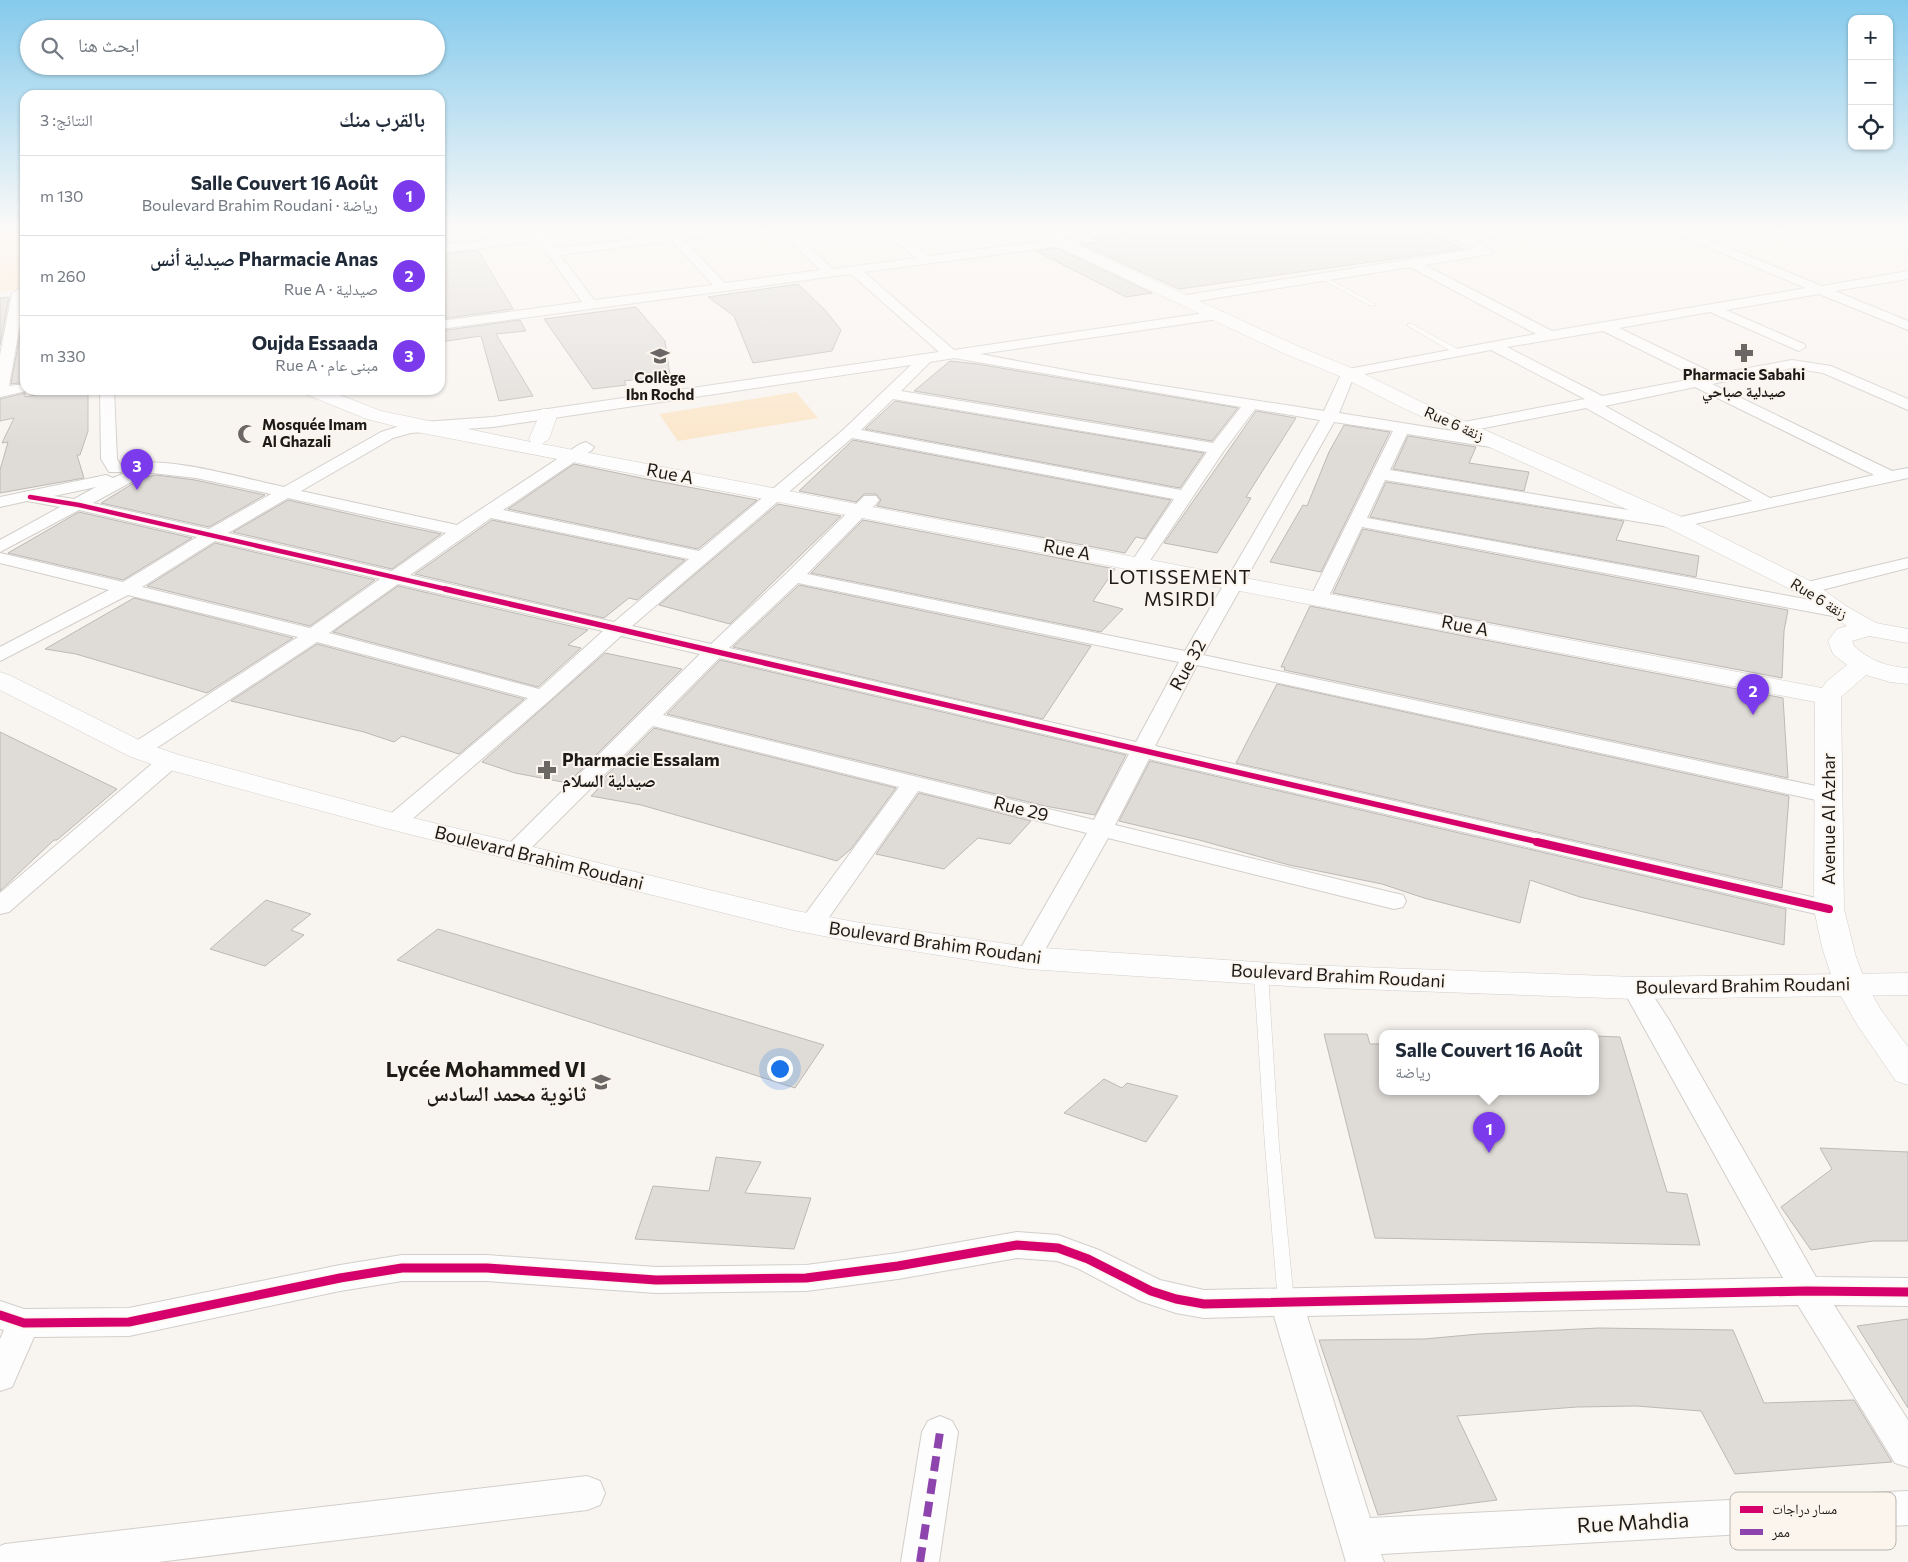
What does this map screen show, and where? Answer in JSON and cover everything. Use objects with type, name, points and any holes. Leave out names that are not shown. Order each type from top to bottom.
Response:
[{"type":"street","points":[[16,303],[0,392],[20,389]]},
{"type":"street","points":[[445,323],[614,303]]},
{"type":"street","points":[[892,303],[949,353],[1092,379],[1497,443]]},
{"type":"street","name":"Rue 6 زنقة","points":[[1193,303],[1289,349],[1348,373],[1464,428],[1676,523],[1806,588],[1838,612],[1869,629]]},
{"type":"street","points":[[1488,303],[1549,335]]},
{"type":"street","points":[[1348,373],[1458,350],[1741,303]]},
{"type":"street","points":[[1854,303],[1908,326]]},
{"type":"street","points":[[1711,308],[1798,347]]},
{"type":"street","points":[[0,655],[127,588],[212,535],[387,434],[409,428],[462,425],[549,413],[1218,315]]},
{"type":"street","points":[[1604,326],[1715,380]]},
{"type":"street","points":[[1493,345],[1769,504]]},
{"type":"street","points":[[394,822],[543,696],[617,629],[849,433],[927,357]]},
{"type":"street","points":[[1464,428],[1792,364],[1803,364],[1826,369],[1908,405]]},
{"type":"street","name":"Rue 32","points":[[1028,958],[1101,829],[1191,658],[1330,416],[1348,373]]},
{"type":"street","points":[[1699,383],[1890,477]]},
{"type":"street","points":[[891,394],[1217,449]]},
{"type":"street","points":[[107,395],[109,459],[119,474]]},
{"type":"street","name":"Rue A","points":[[324,395],[374,415],[422,427],[580,452],[865,505],[1832,691]]},
{"type":"street","name":"Rue A","points":[[360,395],[385,405],[462,425],[539,439],[580,452]]},
{"type":"street","points":[[1142,557],[1217,449],[1252,403]]},
{"type":"street","points":[[539,439],[549,413]]},
{"type":"street","points":[[1323,592],[1402,428]]},
{"type":"street","points":[[849,433],[1185,496]]},
{"type":"street","points":[[138,750],[214,704],[396,579],[461,530],[580,452]]},
{"type":"street","points":[[0,502],[88,485],[119,474],[141,473],[144,467],[164,468],[196,473],[285,494],[461,530]]},
{"type":"street","points":[[1381,474],[1676,523],[1908,473]]},
{"type":"street","points":[[0,547],[79,505],[119,474]]},
{"type":"street","points":[[30,497],[79,505],[212,535],[1829,909]]},
{"type":"street","points":[[515,851],[715,652],[794,578],[865,505]]},
{"type":"street","points":[[489,512],[704,557]]},
{"type":"street","points":[[1356,521],[1838,612]]},
{"type":"street","points":[[0,558],[315,635],[543,696]]},
{"type":"street","points":[[1806,588],[1908,563]]},
{"type":"street","points":[[794,578],[1191,658],[1830,796]]},
{"type":"street","points":[[1907,677],[1863,665],[1850,657],[1842,649],[1840,641],[1845,634],[1869,629],[1908,636]]},
{"type":"street","points":[[1832,691],[1863,665]]},
{"type":"street","name":"Boulevard Brahim Roudani","points":[[0,680],[138,750],[169,761],[394,822],[705,900],[811,924],[1028,958],[1261,974],[1635,988],[1908,984]]},
{"type":"street","name":"Avenue Al Azhar","points":[[1832,691],[1829,909],[1836,942],[1851,985],[1886,1043],[1908,1072]]},
{"type":"street","name":"Rue 29","points":[[648,718],[1394,901]]},
{"type":"street","points":[[0,906],[169,761]]},
{"type":"street","points":[[811,924],[912,783]]},
{"type":"street","points":[[1635,988],[1659,1027],[1807,1291],[1908,1451]]},
{"type":"street","points":[[0,1376],[12,1319],[81,1324],[130,1322],[340,1278],[402,1268],[487,1268],[656,1280],[806,1278],[898,1266],[1018,1245],[1058,1248],[1088,1259],[1151,1291],[1176,1299],[1204,1304],[1807,1291],[1908,1292]]},
{"type":"street","points":[[1286,1302],[1361,1550]]},
{"type":"street","points":[[920,1562],[940,1432]]},
{"type":"street","points":[[5,1562],[587,1493]]},
{"type":"street","name":"Rue Mahdia","points":[[1361,1550],[1730,1522]]},
{"type":"lane","points":[[1369,303],[1373,305]]},
{"type":"lane","points":[[1410,325],[1458,350]]},
{"type":"lane","points":[[1261,974],[1272,1146],[1286,1302]]},
{"type":"shaded area","points":[[796,392],[818,418],[678,441],[659,414]]},
{"type":"building","points":[[0,303],[8,303],[0,345]]},
{"type":"building","points":[[445,303],[509,303],[513,309],[445,318]]},
{"type":"building","points":[[716,303],[818,303],[841,330],[832,351],[753,363],[734,316]]},
{"type":"building","points":[[636,307],[665,341],[670,375],[624,381],[626,385],[593,389],[544,319]]},
{"type":"building","points":[[520,320],[526,331],[496,334],[533,396],[499,401],[481,336],[445,341],[445,330]]},
{"type":"building","points":[[20,334],[20,383],[11,384]]},
{"type":"building","points":[[950,361],[1238,408],[1212,441],[914,391]]},
{"type":"building","points":[[20,394],[25,395],[25,397],[36,395],[88,395],[88,431],[80,455],[77,455],[84,478],[0,493],[0,470],[8,442],[2,443],[14,418],[0,421],[0,399]]},
{"type":"building","points":[[895,401],[1204,453],[1180,488],[865,429]]},
{"type":"building","points":[[1256,411],[1296,418],[1246,497],[1251,498],[1217,553],[1164,543]]},
{"type":"building","points":[[1344,425],[1390,432],[1321,572],[1270,562],[1303,505],[1307,506],[1329,452]]},
{"type":"building","points":[[1408,436],[1476,447],[1469,463],[1529,472],[1524,491],[1393,469]]},
{"type":"building","points":[[853,440],[1171,500],[1145,539],[1136,537],[1125,553],[877,506],[881,500],[876,494],[864,494],[856,502],[799,491]]},
{"type":"building","points":[[574,464],[757,500],[698,549],[508,509]]},
{"type":"building","points":[[156,475],[195,480],[265,495],[209,527],[101,503],[142,478]]},
{"type":"building","points":[[1386,482],[1624,521],[1616,540],[1699,556],[1696,577],[1370,517]]},
{"type":"building","points":[[288,500],[441,534],[392,569],[233,532]]},
{"type":"building","points":[[778,504],[841,516],[730,624],[659,605]]},
{"type":"building","points":[[79,512],[192,538],[123,580],[8,553]]},
{"type":"building","points":[[492,520],[685,560],[637,600],[629,598],[604,618],[415,574]]},
{"type":"building","points":[[863,520],[1115,569],[1093,601],[1123,609],[1101,632],[811,573]]},
{"type":"building","points":[[1363,529],[1788,610],[1784,631],[1782,678],[1333,593]]},
{"type":"building","points":[[215,543],[375,580],[310,626],[147,586]]},
{"type":"building","points":[[799,585],[1091,646],[1043,719],[733,647]]},
{"type":"building","points":[[398,586],[588,630],[568,645],[581,648],[538,687],[333,632]]},
{"type":"building","points":[[134,598],[293,638],[207,693],[76,654],[45,649]]},
{"type":"building","points":[[1310,606],[1783,698],[1788,778],[1284,670],[1285,667],[1281,667]]},
{"type":"building","points":[[317,644],[524,699],[459,754],[402,736],[394,742],[364,732],[231,701]]},
{"type":"building","points":[[605,653],[682,669],[568,783],[515,773],[482,762]]},
{"type":"building","points":[[720,660],[1126,755],[1095,815],[1045,806],[667,714]]},
{"type":"building","points":[[1277,684],[1789,796],[1782,888],[1236,763]]},
{"type":"building","points":[[654,728],[896,788],[851,849],[837,861],[641,805],[591,796],[598,789],[594,788]]},
{"type":"building","points":[[0,732],[117,789],[57,840],[54,840],[0,891]]},
{"type":"building","points":[[1150,761],[1786,909],[1784,945],[1580,897],[1530,880],[1520,923],[1424,898],[1382,884],[1289,865],[1199,840],[1119,821]]},
{"type":"building","points":[[919,793],[1031,821],[1010,844],[978,838],[944,869],[876,854]]},
{"type":"building","points":[[266,900],[311,914],[291,930],[304,935],[265,966],[210,949]]},
{"type":"building","points":[[438,929],[824,1045],[795,1088],[397,960]]},
{"type":"building","points":[[1324,1034],[1367,1034],[1370,1044],[1379,1044],[1379,1095],[1599,1095],[1599,1036],[1620,1037],[1667,1192],[1687,1194],[1700,1245],[1375,1238]]},
{"type":"building","points":[[1104,1079],[1122,1088],[1127,1083],[1178,1096],[1146,1142],[1064,1113]]},
{"type":"building","points":[[1820,1148],[1908,1152],[1908,1241],[1873,1241],[1811,1250],[1781,1207],[1832,1169]]},
{"type":"building","points":[[716,1157],[761,1162],[745,1193],[811,1198],[794,1249],[635,1239],[653,1186],[709,1191]]},
{"type":"building","points":[[1908,1319],[1908,1408],[1857,1326]]},
{"type":"building","points":[[1599,1328],[1733,1330],[1764,1403],[1854,1400],[1892,1462],[1735,1474],[1701,1411],[1636,1406],[1577,1407],[1457,1416],[1497,1500],[1378,1515],[1319,1340],[1424,1339],[1479,1334]]},
{"type":"marked path","points":[[920,1562],[940,1432]]},
{"type":"cycle path","points":[[30,497],[79,505],[212,535],[1829,909]]},
{"type":"cycle path","points":[[0,1315],[24,1323],[81,1324],[129,1322],[340,1278],[402,1268],[487,1268],[656,1280],[806,1278],[898,1266],[1017,1245],[1058,1248],[1088,1259],[1151,1291],[1176,1299],[1204,1304],[1807,1291],[1908,1292]]},
{"type":"place","name":"Pharmacie Sabahi صيدلية صباحي","points":[[1744,353]]},
{"type":"place","name":"Collège Ibn Rochd","points":[[660,356]]},
{"type":"place","name":"Mosquée Imam Al Ghazali","points":[[247,434]]},
{"type":"place","name":"Oujda Essaada","points":[[137,490]]},
{"type":"place","name":"Pharmacie Anas صيدلية أنس","points":[[1753,715]]},
{"type":"place","name":"Pharmacie Essalam صيدلية السلام","points":[[547,770]]},
{"type":"place","name":"Lycée Mohammed VI ثانوية محمد السادس","points":[[601,1082]]},
{"type":"place","name":"Salle Couvert 16 Août","points":[[1489,1153]]},
{"type":"district","name":"LOTISSEMENT MSIRDI","points":[[1180,588]]}]
